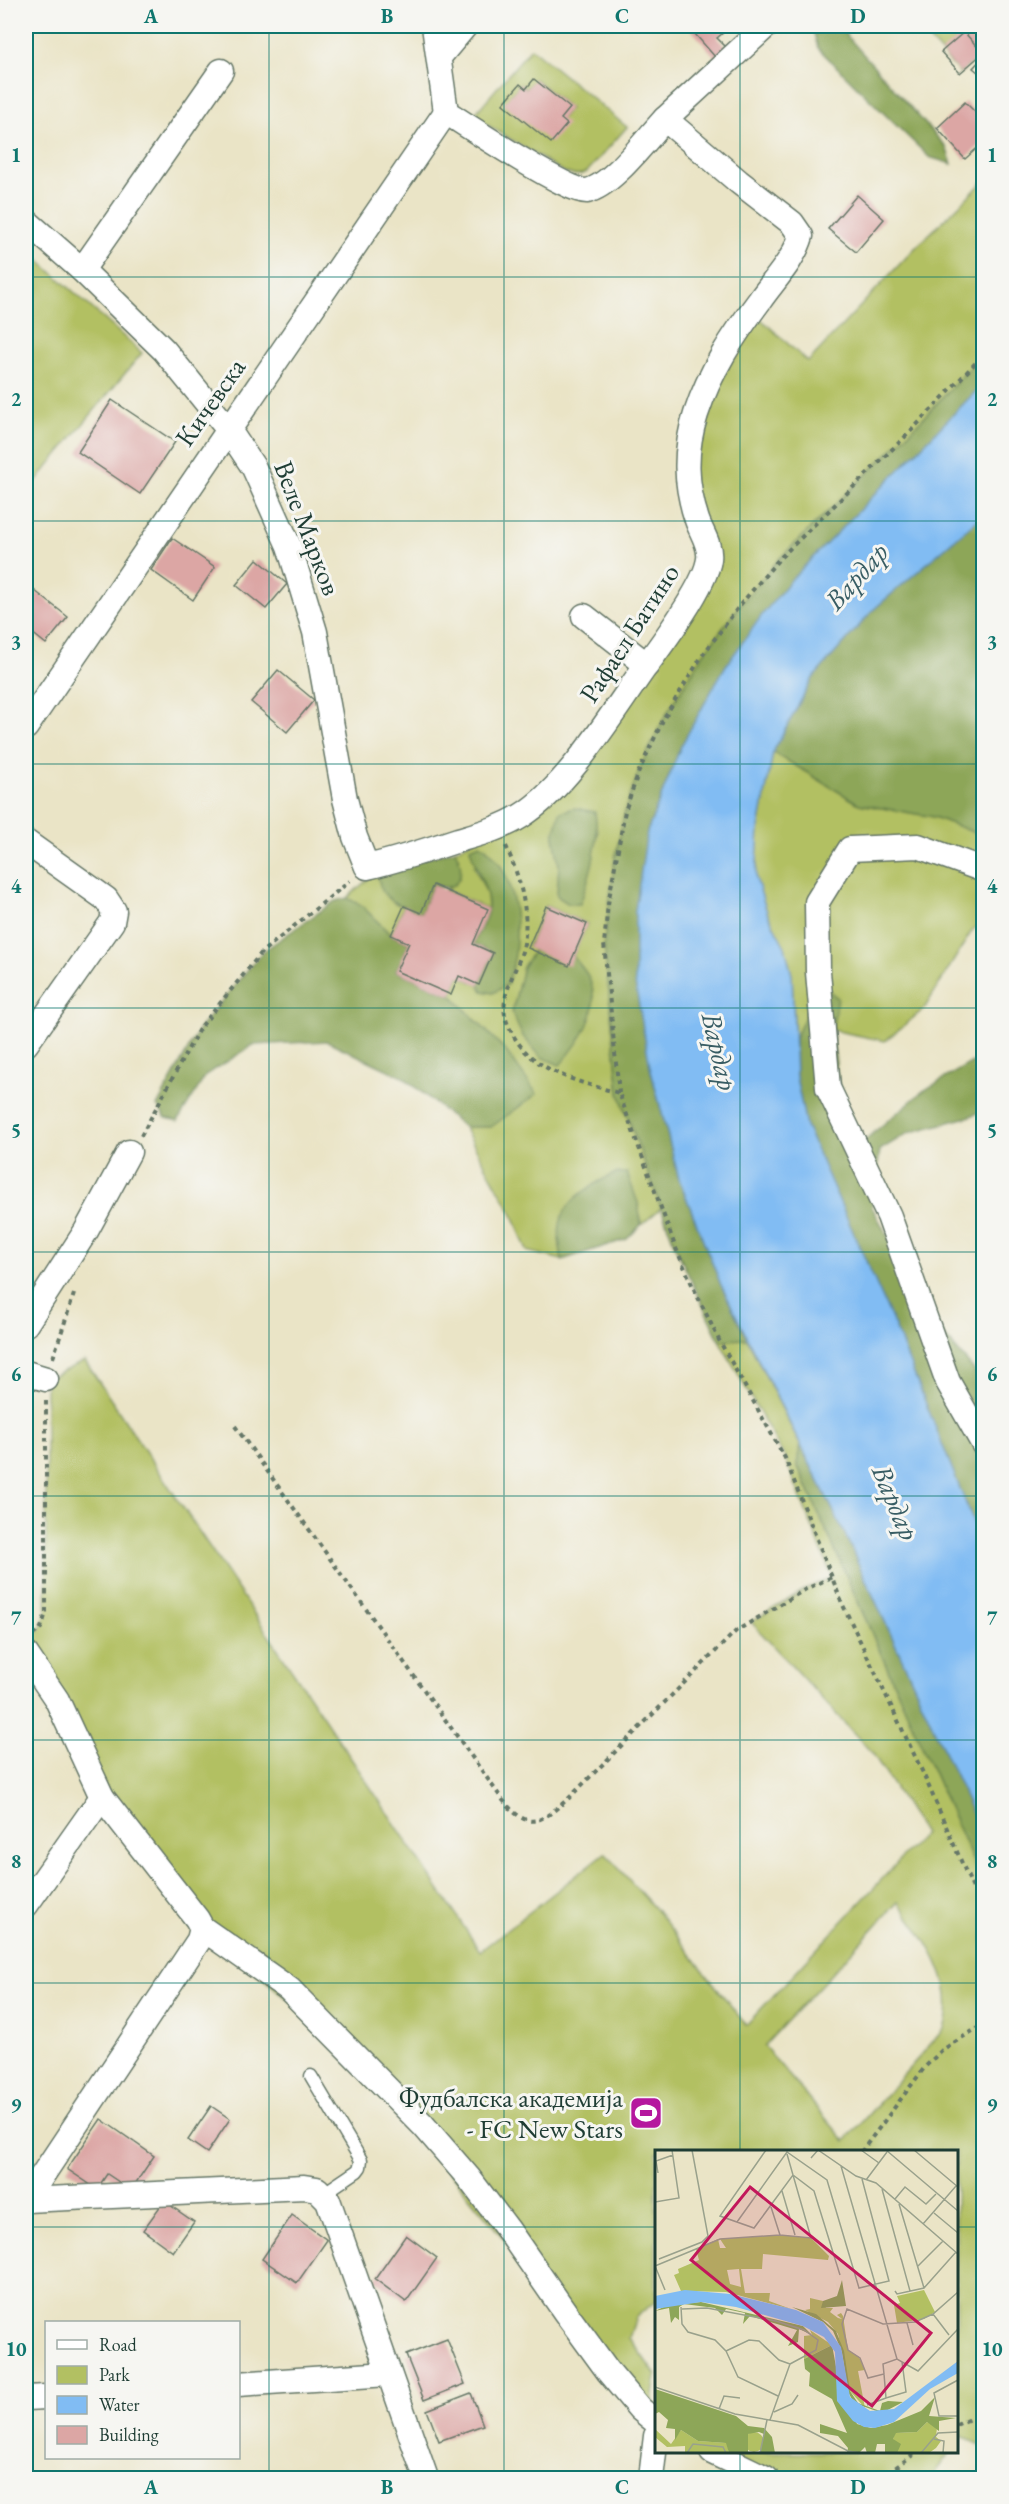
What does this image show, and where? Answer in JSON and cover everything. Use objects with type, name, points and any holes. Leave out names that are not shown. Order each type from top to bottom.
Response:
[{"type":"street","points":[[434,26],[446,112],[571,188],[583,191],[594,188],[610,177],[665,119],[766,26]]},
{"type":"street","points":[[439,57],[465,26]]},
{"type":"street","points":[[82,270],[221,71]]},
{"type":"street","name":"Кичевска","points":[[26,727],[446,112]]},
{"type":"street","name":"Рафаел Батино","points":[[367,867],[498,828],[529,811],[561,780],[593,741],[668,635],[701,580],[709,559],[709,550],[693,507],[687,480],[687,449],[703,393],[732,339],[788,262],[801,236],[792,223],[739,182],[665,119]]},
{"type":"street","name":"Веле Марков","points":[[26,221],[82,270],[164,350],[228,429],[254,468],[289,546],[315,632],[345,799],[355,837],[367,867]]},
{"type":"street","points":[[584,616],[647,664]]},
{"type":"street","points":[[26,842],[105,899],[114,911],[112,922],[26,1044]]},
{"type":"street","points":[[984,870],[918,846],[850,849],[817,902],[818,972],[828,1088],[889,1216],[948,1382],[984,1445]]},
{"type":"street","points":[[26,1324],[86,1231],[129,1152]]},
{"type":"street","points":[[26,1654],[57,1700],[102,1797],[197,1919],[202,1929],[290,1989],[423,2125],[495,2213],[608,2371],[640,2409],[655,2420]]},
{"type":"street","points":[[26,1905],[102,1797]]},
{"type":"street","points":[[26,2200],[199,1940],[202,1929]]},
{"type":"street","points":[[26,2200],[304,2187],[317,2189],[326,2197],[426,2478]]},
{"type":"street","points":[[240,2384],[388,2374]]},
{"type":"street","points":[[26,2398],[45,2397]]},
{"type":"street","points":[[651,2478],[655,2450]]},
{"type":"street","points":[[716,2453],[766,2478]]},
{"type":"lane","points":[[311,2076],[361,2160],[357,2171],[326,2197]]},
{"type":"path","points":[[984,354],[909,433],[779,559],[740,605],[702,656],[664,718],[639,771],[625,811],[608,904],[604,944],[619,1093],[684,1268],[719,1340],[785,1458],[842,1602],[923,1773],[984,1914]]},
{"type":"path","points":[[498,828],[515,867],[524,901],[522,953],[505,999],[504,1011],[512,1032],[524,1051],[542,1065],[575,1080],[619,1093]]},
{"type":"path","points":[[129,1152],[144,1131],[199,1029],[262,952],[367,867]]},
{"type":"path","points":[[26,1643],[41,1628],[46,1613],[36,1376],[76,1287]]},
{"type":"path","points":[[235,1426],[502,1798],[515,1815],[523,1820],[534,1821],[543,1818],[569,1798],[736,1631],[806,1589],[832,1577]]},
{"type":"path","points":[[862,2150],[925,2067],[942,2050],[984,2024]]},
{"type":"path","points":[[958,2425],[984,2413]]},
{"type":"path","points":[[881,2478],[914,2453]]},
{"type":"green space","points":[[812,26],[840,28],[946,147],[952,164],[929,157],[869,99],[818,48]]},
{"type":"green space","points":[[931,26],[983,26],[983,53],[960,73],[924,34]]},
{"type":"green space","points":[[531,48],[627,127],[587,172],[574,175],[562,171],[473,116]],"holes":[[[535,79],[570,108],[561,119],[504,104],[520,84],[526,89]]]},
{"type":"green space","points":[[983,182],[983,354],[909,433],[779,559],[740,605],[702,656],[664,718],[639,771],[625,811],[615,858],[604,944],[619,1093],[661,1208],[641,1225],[638,1203],[559,1239],[562,1260],[527,1251],[513,1215],[464,1127],[491,1127],[506,1051],[451,995],[459,976],[479,985],[484,991],[493,993],[516,932],[509,883],[474,866],[487,894],[488,909],[445,890],[450,888],[455,850],[537,804],[701,581],[686,463],[752,311],[808,362],[913,250]],"holes":[[[598,830],[592,864],[580,903],[569,904],[557,896],[559,865],[554,836]],[[546,906],[587,924],[573,956],[589,979],[512,1013],[523,967],[534,950],[528,947]]]},
{"type":"green space","points":[[26,249],[142,353],[26,493]]},
{"type":"green space","points":[[983,354],[983,384],[791,580],[725,667],[681,746],[647,832],[650,1067],[679,1179],[721,1285],[747,1339],[719,1340],[675,1246],[619,1093],[604,944],[615,858],[625,811],[639,770],[664,718],[702,656],[740,605],[779,559],[909,433]]},
{"type":"green space","points":[[983,515],[983,836],[934,817],[859,804],[773,752],[813,678],[873,610]]},
{"type":"green space","points":[[773,752],[859,804],[934,817],[983,836],[983,924],[973,929],[924,1009],[885,1041],[832,1030],[820,985],[795,1039],[792,975],[785,947],[768,915],[756,878],[759,828]]},
{"type":"green space","points":[[574,808],[595,812],[596,824],[594,858],[580,904],[569,904],[557,896],[559,865],[554,836],[560,812]]},
{"type":"green space","points":[[480,844],[491,853],[507,878],[516,923],[514,957],[507,985],[493,993],[483,991],[479,985],[493,953],[473,944],[488,908],[487,894],[470,848]]},
{"type":"green space","points":[[455,850],[459,858],[459,879],[450,887],[433,885],[421,913],[391,900],[382,890],[377,871]]},
{"type":"green space","points":[[377,871],[394,903],[404,906],[391,935],[362,906],[347,898]]},
{"type":"green space","points":[[347,898],[362,906],[391,935],[409,943],[396,971],[451,995],[506,1051],[537,1094],[491,1127],[464,1127],[403,1077],[327,1041],[253,1045],[206,1075],[178,1121],[166,1118],[157,1106],[199,1029],[262,952],[335,901]]},
{"type":"green space","points":[[534,950],[573,956],[589,977],[593,992],[591,1015],[587,1026],[560,1065],[541,1057],[522,1035],[512,1013],[523,967]]},
{"type":"green space","points":[[820,984],[838,998],[832,1030],[841,1107],[860,1144],[923,1091],[972,1062],[983,1065],[983,1111],[908,1133],[880,1150],[872,1207],[937,1327],[974,1370],[983,1385],[983,1546],[894,1324],[806,1126],[796,1077],[795,1039]]},
{"type":"green space","points":[[616,1173],[627,1173],[638,1203],[641,1225],[627,1239],[562,1260],[559,1238],[562,1217],[566,1210],[585,1190]]},
{"type":"green space","points":[[747,1339],[800,1445],[797,1465],[983,1884],[983,2447],[962,2435],[958,2441],[958,2150],[655,2150],[655,2302],[636,2317],[629,2338],[655,2374],[650,2417],[349,2050],[202,1928],[135,1842],[26,1643],[41,1628],[46,1613],[46,1379],[85,1361],[480,1951],[605,1853],[657,1911],[746,2025],[924,1834],[873,1754],[751,1622],[806,1589],[832,1577],[785,1458],[719,1340]],"holes":[[[898,1902],[937,1961],[947,1994],[944,2029],[845,2141],[764,2046]]]},
{"type":"green space","points":[[800,1445],[844,1532],[983,1836],[983,1884],[797,1464]]},
{"type":"green space","points":[[714,2453],[949,2453],[931,2478],[766,2478]]},
{"type":"water","name":"Вардар","points":[[983,384],[983,515],[873,610],[813,678],[773,752],[759,828],[756,878],[768,915],[785,947],[792,975],[796,1077],[806,1126],[894,1324],[983,1546],[983,1836],[844,1532],[721,1285],[679,1179],[650,1067],[635,983],[635,911],[647,832],[681,746],[725,667],[762,615],[791,580]]},
{"type":"building","points":[[688,26],[731,26],[717,38],[727,48],[716,58]]},
{"type":"building","points":[[964,32],[983,53],[960,73],[941,52]]},
{"type":"building","points":[[984,56],[984,77],[973,68]]},
{"type":"building","points":[[534,79],[570,108],[561,119],[567,124],[551,143],[503,104],[520,84],[526,89]]},
{"type":"building","points":[[965,102],[984,121],[984,142],[965,159],[937,128]]},
{"type":"building","points":[[857,195],[884,219],[856,252],[828,229]]},
{"type":"building","points":[[112,400],[175,442],[140,494],[78,452]]},
{"type":"building","points":[[172,538],[215,567],[193,600],[151,570]]},
{"type":"building","points":[[257,559],[287,584],[266,609],[236,585]]},
{"type":"building","points":[[30,587],[68,617],[46,644],[26,628],[26,593]]},
{"type":"building","points":[[278,670],[314,700],[287,732],[251,702]]},
{"type":"building","points":[[433,885],[488,909],[473,944],[493,953],[479,985],[459,976],[451,995],[396,971],[409,943],[391,935],[404,906],[421,913]]},
{"type":"building","points":[[546,906],[587,924],[569,966],[528,948]]},
{"type":"building","points":[[211,2106],[230,2119],[207,2153],[188,2140]]},
{"type":"building","points":[[101,2119],[154,2156],[131,2190],[107,2174],[97,2189],[67,2169]]},
{"type":"building","points":[[164,2201],[194,2222],[173,2252],[143,2230]]},
{"type":"building","points":[[292,2215],[327,2240],[297,2283],[262,2259]]},
{"type":"building","points":[[406,2235],[437,2258],[406,2302],[375,2279]]},
{"type":"building","points":[[447,2339],[465,2384],[424,2400],[406,2355]]},
{"type":"building","points":[[471,2393],[483,2425],[439,2441],[427,2410]]},
{"type":"place","name":"Фудбалска академија - FC New Stars","points":[[646,2113]]}]
